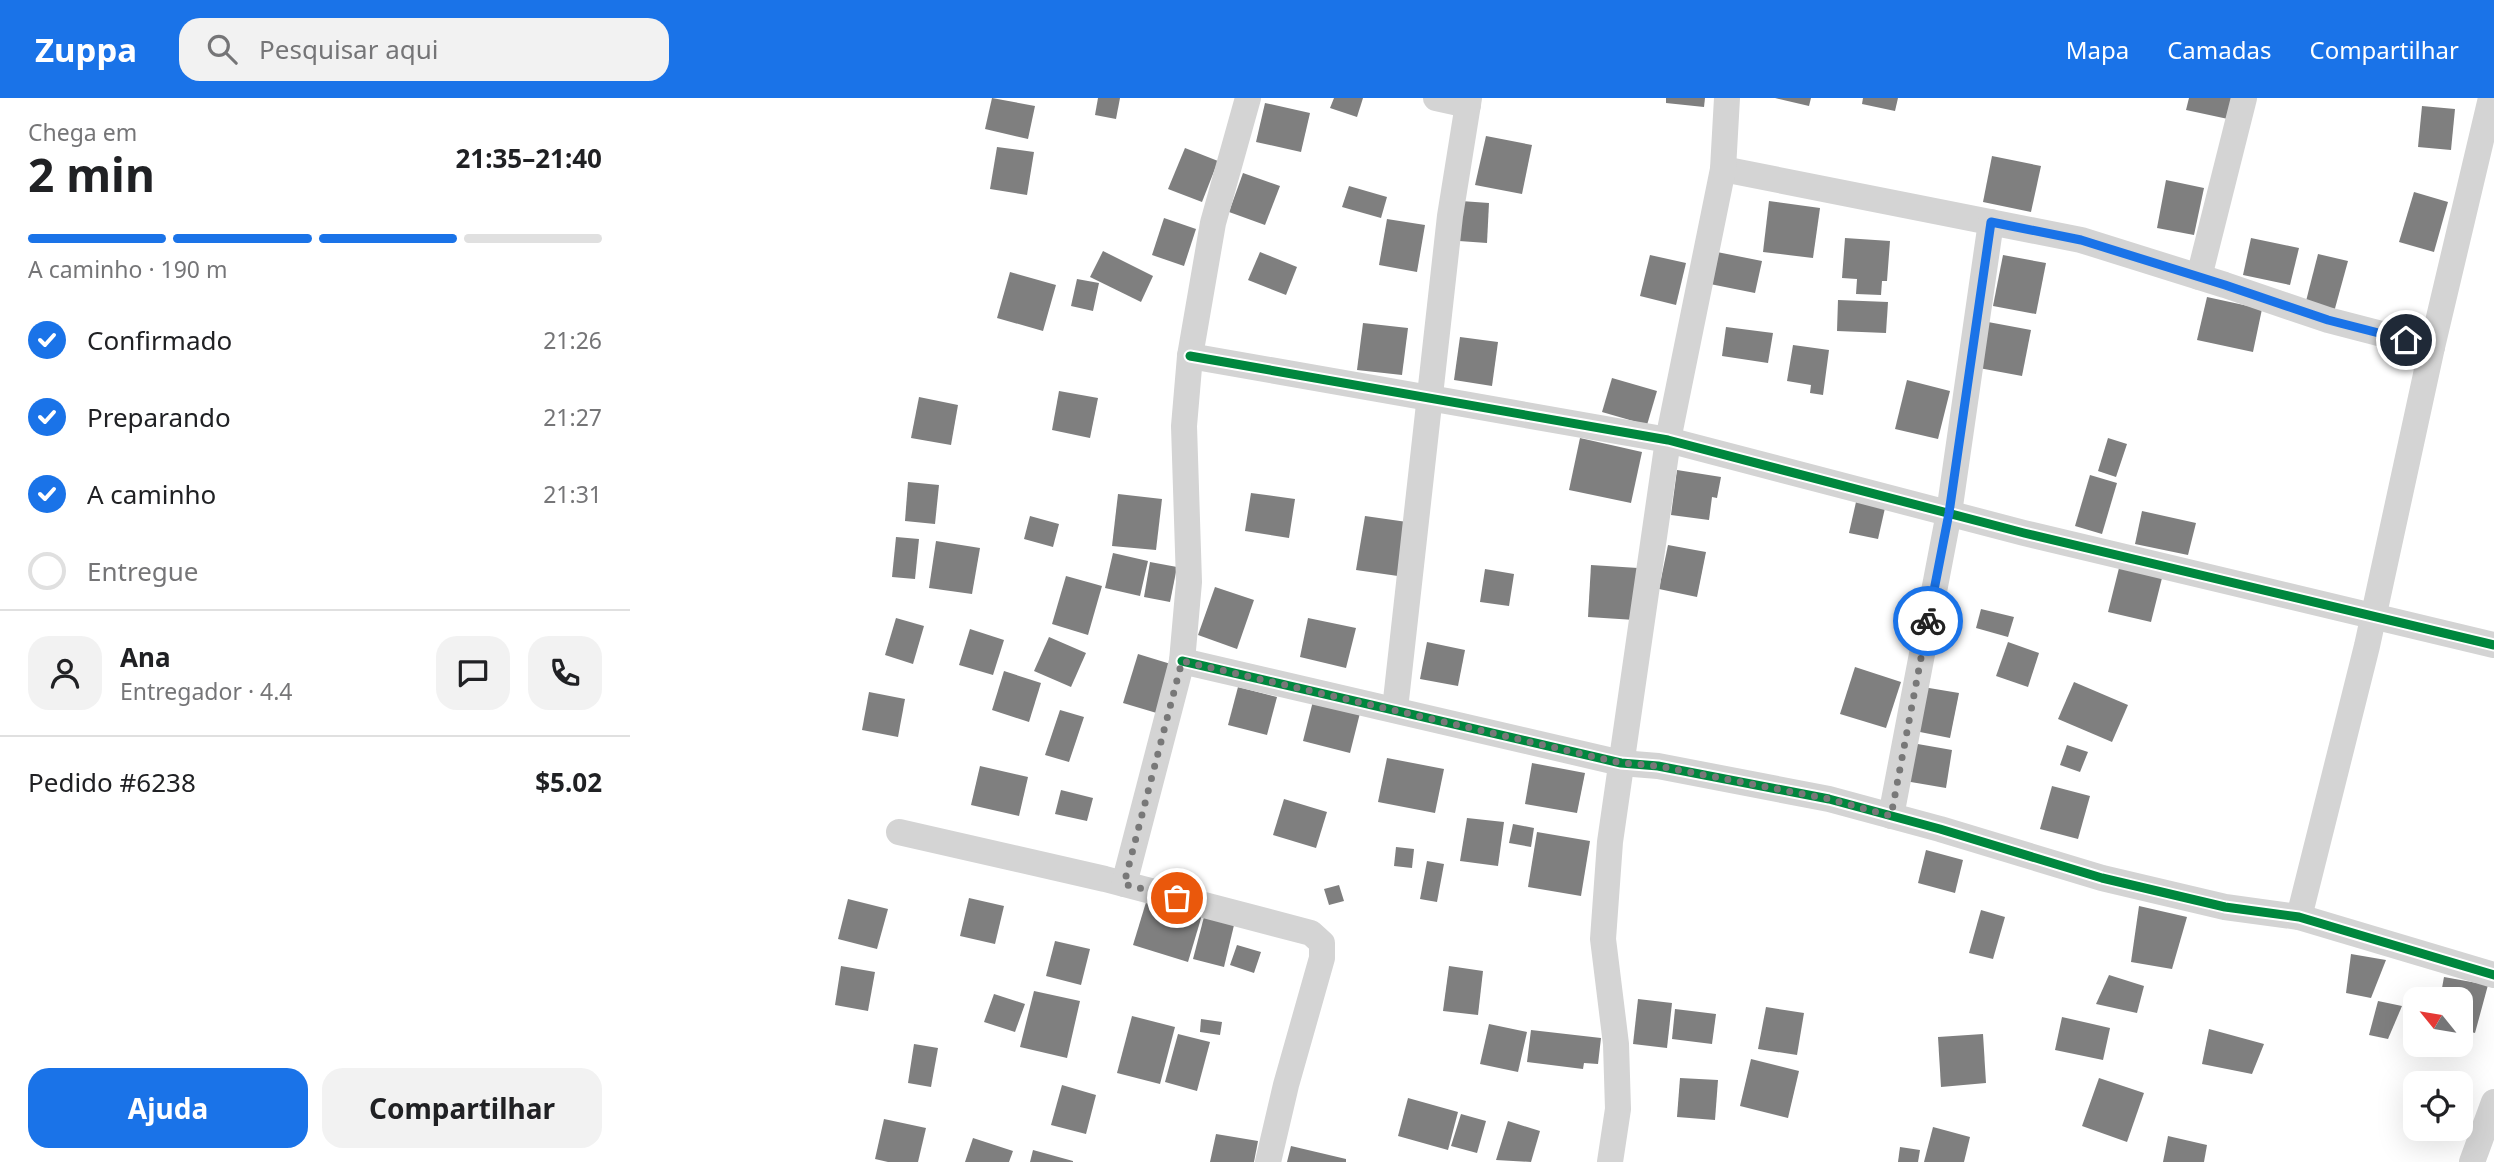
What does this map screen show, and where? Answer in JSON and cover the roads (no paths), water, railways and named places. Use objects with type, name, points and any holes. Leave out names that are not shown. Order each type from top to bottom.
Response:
[{"type":"street","points":[[1124,884],[1182,661],[1189,582],[1184,426],[1190,356],[1213,223],[1248,98]]},
{"type":"street","points":[[1395,709],[1450,216],[1468,102],[1436,98]]},
{"type":"street","points":[[1610,1162],[1618,1109],[1616,1044],[1603,939],[1610,842],[1668,440],[1723,169],[1727,98]]},
{"type":"street","points":[[2199,277],[2244,98]]},
{"type":"street","points":[[2299,917],[2373,617],[2432,347],[2491,98]]},
{"type":"street","points":[[1723,169],[2081,240],[2328,320],[2432,347]]},
{"type":"street","points":[[1891,816],[1949,513],[1991,222]]},
{"type":"street","points":[[1190,356],[1668,440],[1949,513],[2494,645]]},
{"type":"street","points":[[1182,661],[1621,763],[1658,766],[1829,799],[2102,878],[2225,907],[2299,917],[2494,975]]},
{"type":"street","points":[[899,832],[1124,884],[1311,933],[1322,943],[1322,958],[1286,1085],[1268,1162]]},
{"type":"street","points":[[2472,1162],[2494,1102]]}]
